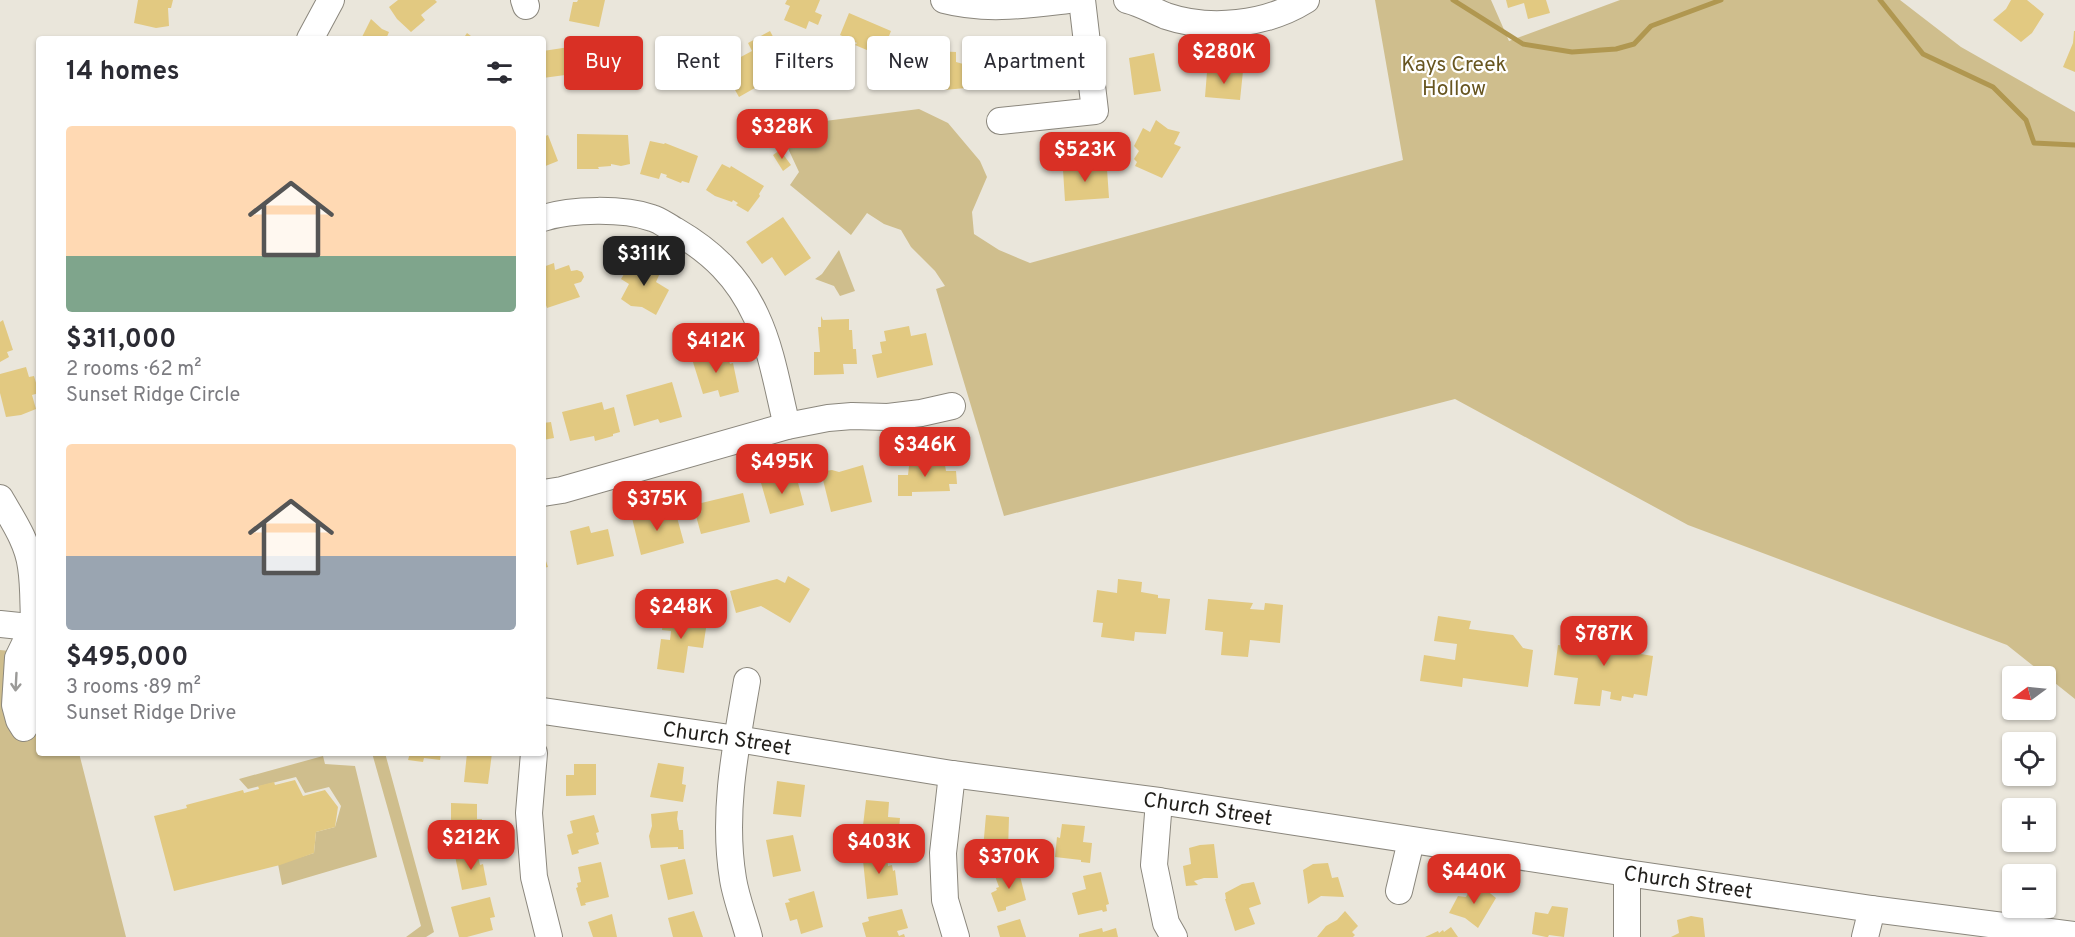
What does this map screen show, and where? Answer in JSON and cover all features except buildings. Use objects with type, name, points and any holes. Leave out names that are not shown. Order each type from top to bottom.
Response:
[{"type":"street","points":[[311,36],[331,0]]},
{"type":"street","points":[[944,0],[994,8],[1068,0]]},
{"type":"street","points":[[1000,121],[1095,111],[1082,0]]},
{"type":"street","points":[[1127,0],[1165,16],[1188,22],[1219,24],[1246,22],[1273,15],[1306,0]]},
{"type":"street","points":[[546,217],[571,212],[603,211],[652,218],[712,254],[735,280],[756,315],[768,350],[787,426]]},
{"type":"street","points":[[546,493],[562,490],[787,426],[828,418],[888,417],[921,413],[952,406]]},
{"type":"street","points":[[0,498],[28,553],[33,589],[36,627],[18,658],[15,705],[18,720],[24,728],[34,706],[36,689]]},
{"type":"street","points":[[0,624],[36,627]]},
{"type":"street","points":[[747,681],[737,739],[729,822],[733,879],[749,937]]},
{"type":"street","name":"Church Street","points":[[546,711],[737,739],[952,774],[1159,801],[1411,841],[1872,909],[2075,935]]},
{"type":"street","points":[[534,756],[529,813],[534,877],[549,937]]},
{"type":"street","points":[[952,774],[943,853],[945,900],[956,937]]},
{"type":"street","points":[[1159,801],[1154,865],[1166,923],[1174,937]]},
{"type":"street","points":[[1399,891],[1411,841]]},
{"type":"street","points":[[1627,873],[1627,937]]},
{"type":"street","points":[[1865,937],[1872,909]]},
{"type":"green space","name":"Kays Creek Hollow","points":[[1375,0],[1491,0],[1509,41],[1620,0],[1900,0],[1961,47],[2075,112],[2075,699],[2056,684],[2056,666],[2033,666],[2007,645],[1688,525],[1455,399],[1004,516],[936,289],[945,286],[935,271],[911,247],[901,230],[884,224],[867,213],[851,235],[790,185],[799,172],[778,127],[919,109],[948,123],[980,161],[987,177],[972,212],[974,234],[999,250],[1030,263],[1403,160]]},
{"type":"green space","points":[[839,250],[855,291],[840,296],[834,286],[815,279],[822,274]]},
{"type":"green space","points":[[0,650],[36,654],[36,756],[80,756],[126,937],[0,937]]},
{"type":"green space","points":[[323,756],[325,764],[355,766],[377,857],[282,885],[278,864],[314,853],[316,832],[335,827],[341,806],[329,787],[305,793],[296,777],[248,789],[239,779]]},
{"type":"green space","points":[[373,756],[386,756],[434,932],[426,937],[406,937],[421,926]]},
{"type":"waterway","points":[[1453,0],[1523,44],[1572,52],[1616,49],[1634,44],[1651,26],[1721,0]]},
{"type":"waterway","points":[[1880,0],[1923,54],[1993,87],[2026,120],[2034,143],[2075,145]]}]
